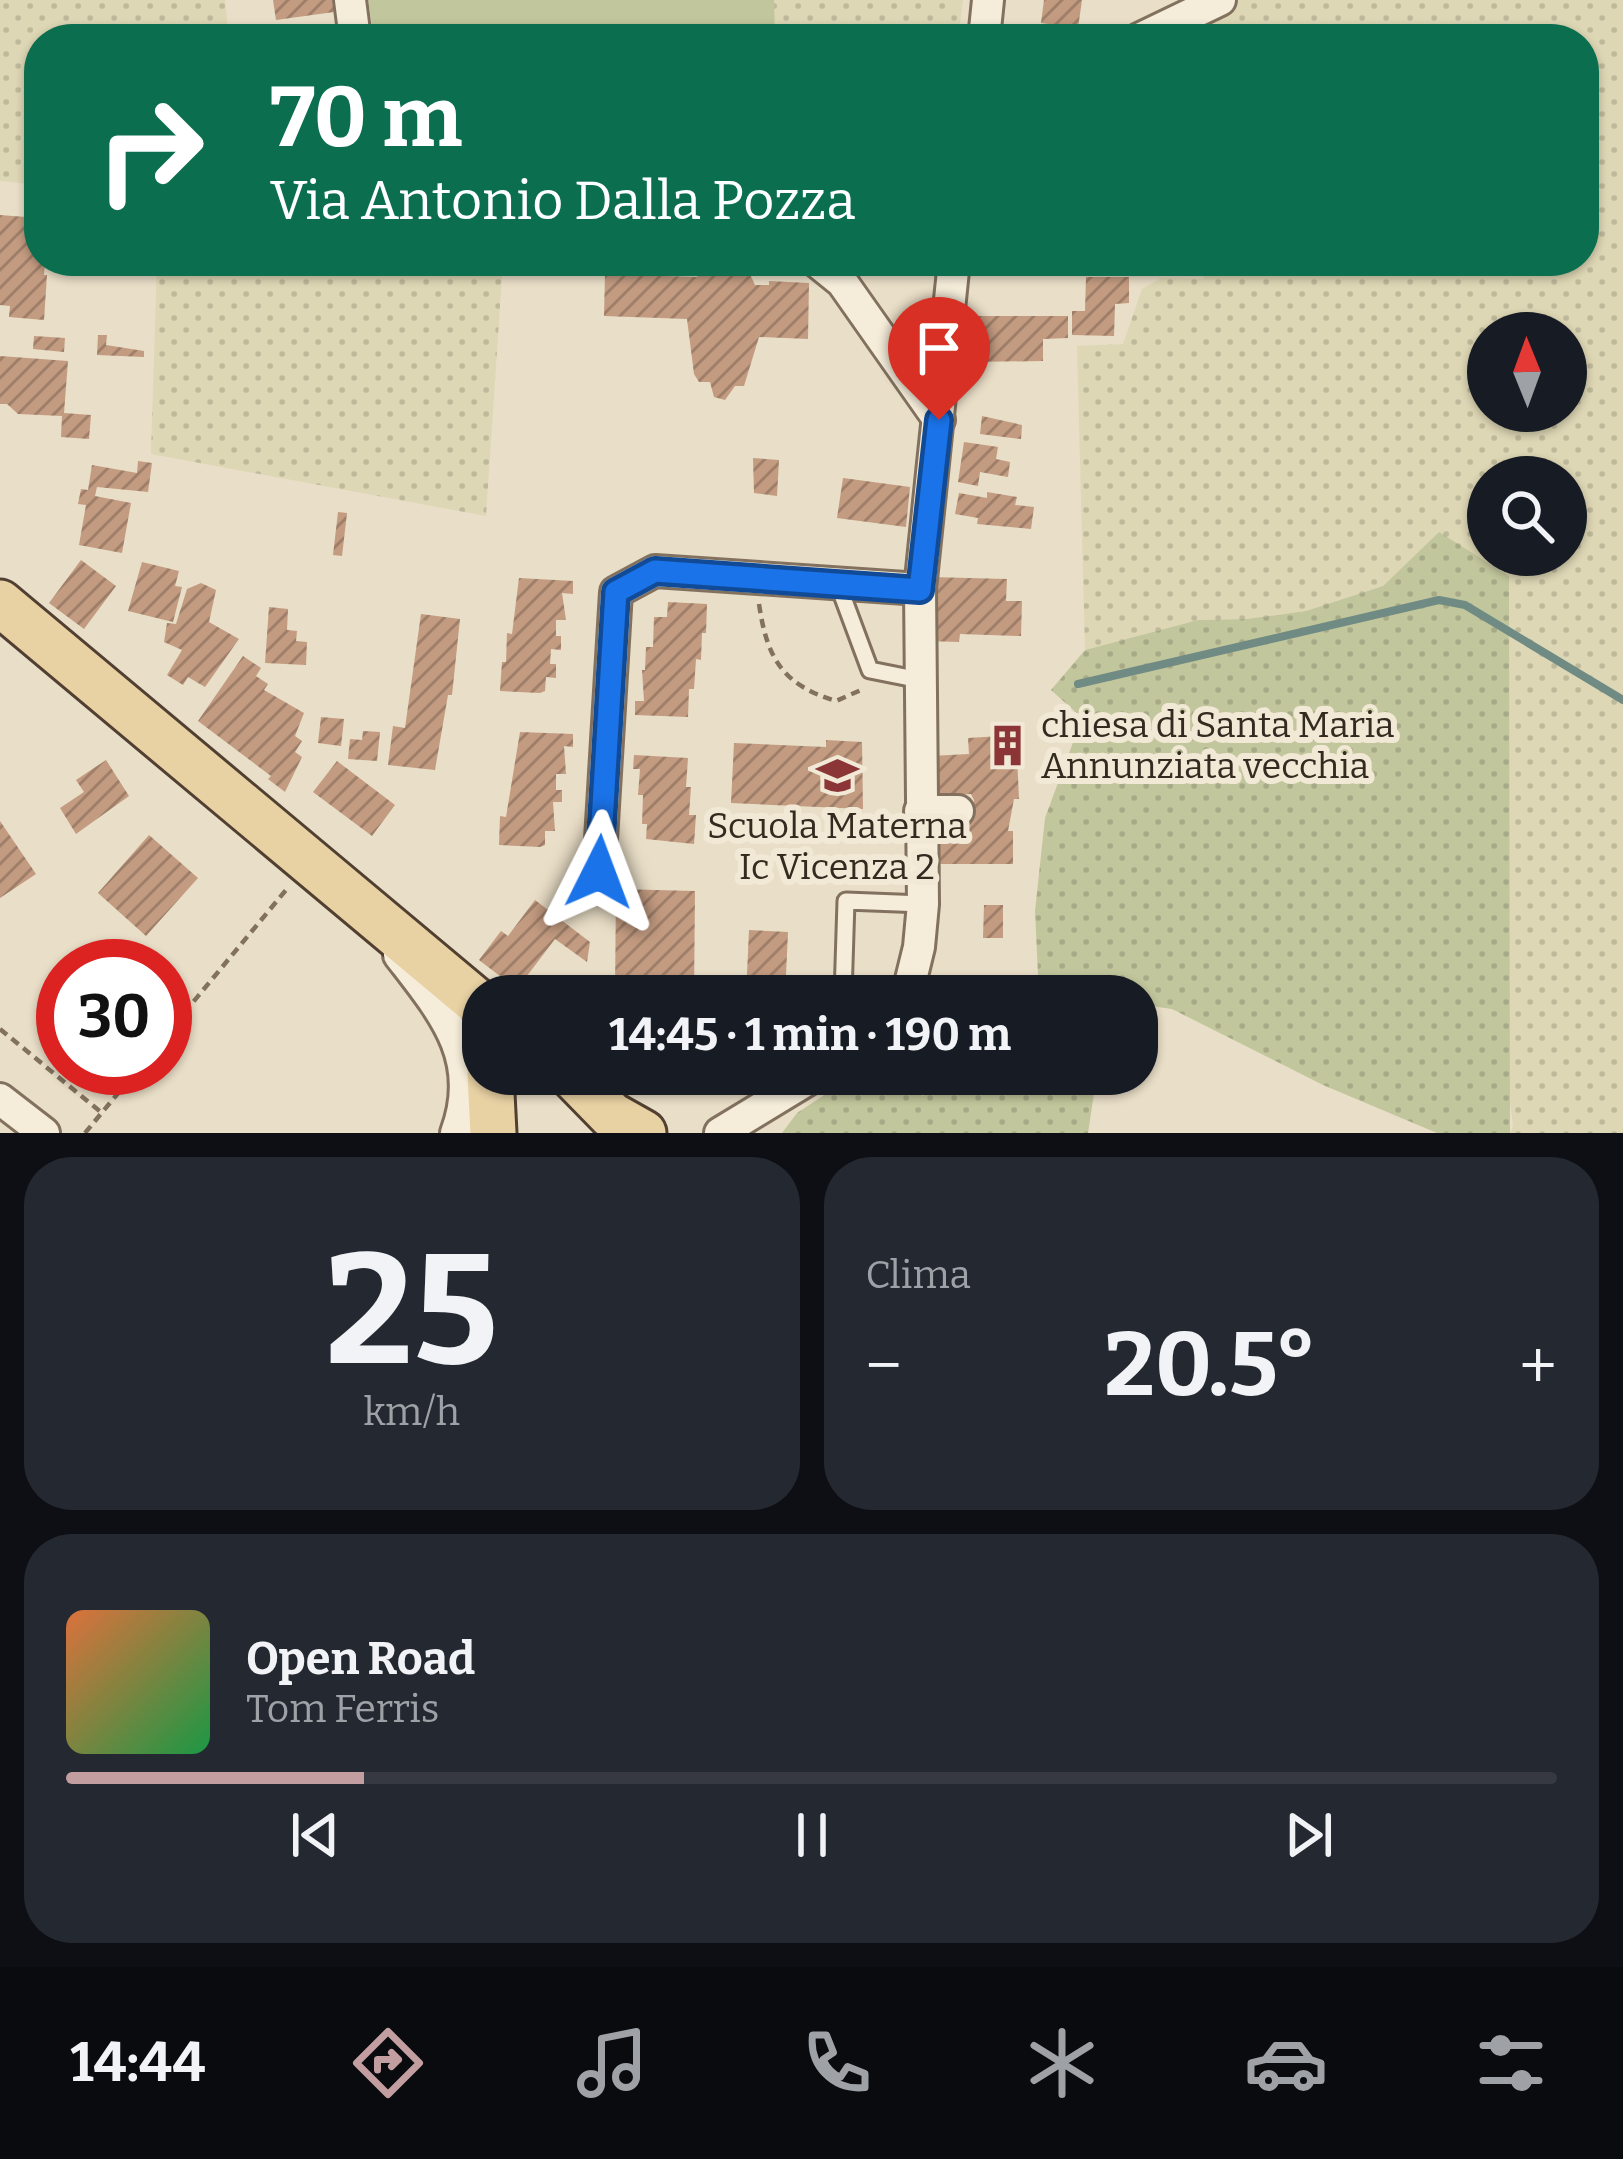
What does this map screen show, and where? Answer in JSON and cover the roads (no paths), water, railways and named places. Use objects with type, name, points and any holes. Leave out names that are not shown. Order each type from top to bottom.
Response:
[{"type":"main road","points":[[0,603],[462,991]]},
{"type":"main road","points":[[427,964],[462,1007]]},
{"type":"main road","points":[[591,1095],[611,1115],[644,1133]]},
{"type":"street","points":[[1170,24],[1220,0]]},
{"type":"street","points":[[835,276],[939,420]]},
{"type":"street","points":[[912,975],[923,904],[920,590],[953,276]]},
{"type":"street","points":[[599,872],[616,592],[655,571],[920,590]]},
{"type":"street","points":[[920,811],[958,811]]},
{"type":"street","points":[[361,905],[447,1020],[484,1109]]},
{"type":"street","points":[[721,1133],[784,1095]]},
{"type":"street","points":[[756,1133],[762,1120],[790,1095]]},
{"type":"street","points":[[0,1099],[44,1133]]},
{"type":"lane","points":[[838,584],[870,670],[920,680]]},
{"type":"lane","points":[[844,975],[847,901],[923,904]]},
{"type":"waterway","points":[[1078,684],[1439,600],[1465,605],[1623,700]]},
{"type":"place","name":"chiesa di Santa Maria Annunziata vecchia","points":[[1007,745]]},
{"type":"place","name":"Scuola Materna Ic Vicenza 2","points":[[837,775]]}]
